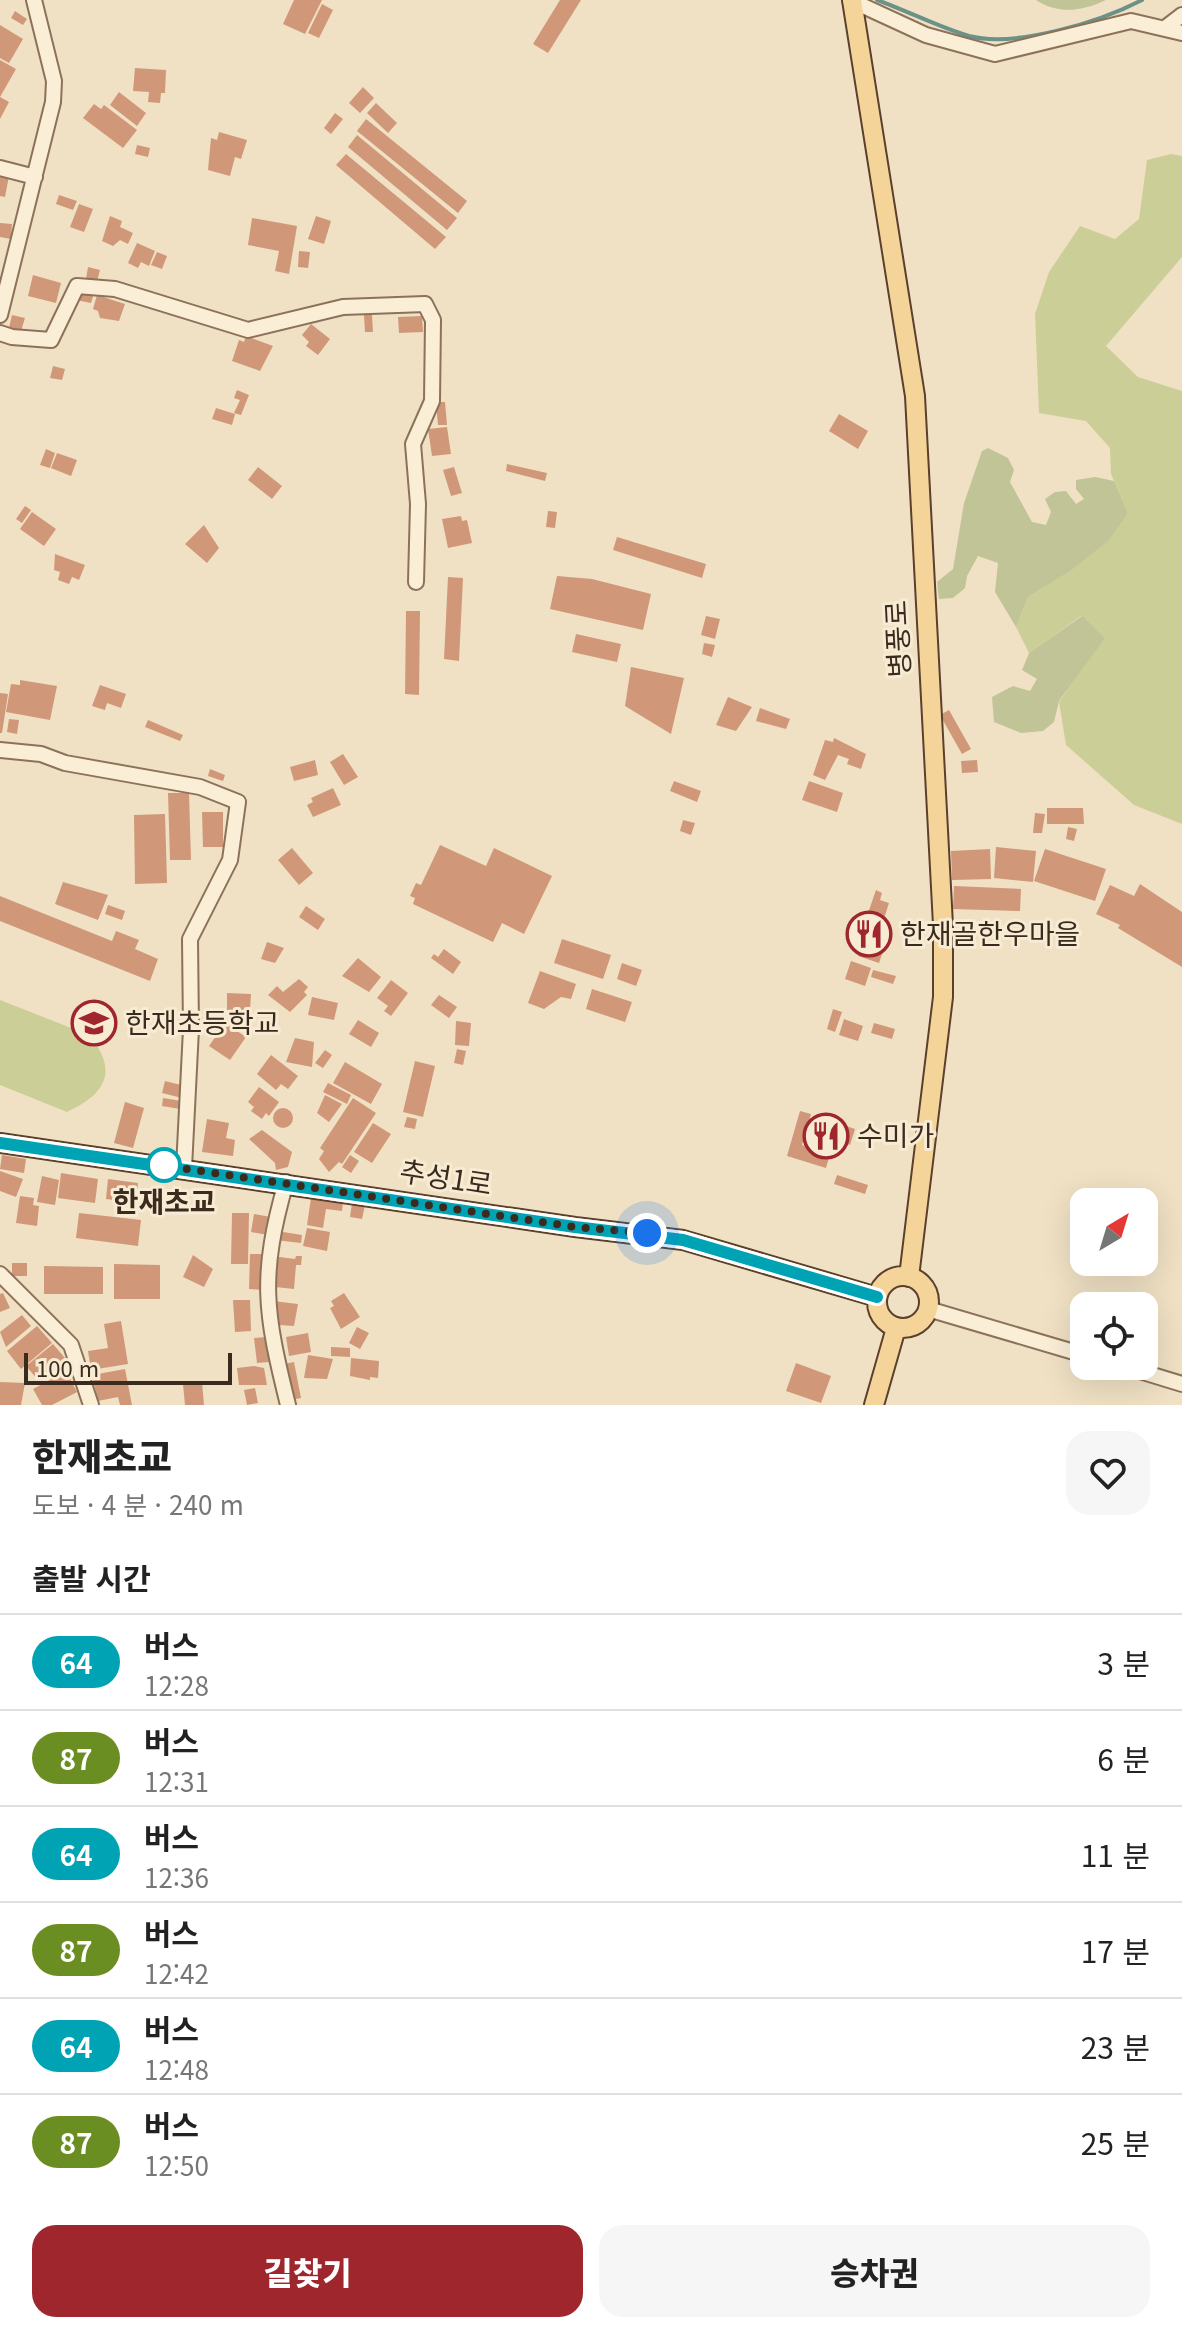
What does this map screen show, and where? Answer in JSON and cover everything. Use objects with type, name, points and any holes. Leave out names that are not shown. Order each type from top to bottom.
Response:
[{"type":"main road","name":"병풍로","points":[[852,0],[915,396],[943,925],[943,997],[909,1277]]},
{"type":"main road","name":"추성1로","points":[[0,1143],[286,1182],[575,1227],[647,1233],[683,1240],[877,1297]]},
{"type":"main road","points":[[909,1277],[925,1290],[928,1309],[913,1326],[896,1328],[882,1318],[877,1297],[888,1281],[909,1277]]},
{"type":"main road","points":[[874,1405],[896,1328]]},
{"type":"street","points":[[0,315],[53,102],[54,81],[34,0]]},
{"type":"street","points":[[852,0],[926,35],[995,54],[1131,21],[1182,33]]},
{"type":"street","points":[[1165,28],[1182,15]]},
{"type":"street","points":[[0,168],[35,177]]},
{"type":"street","points":[[0,333],[51,340],[77,286],[115,289],[248,330],[343,307],[425,304],[433,320],[432,401],[413,444],[418,504],[416,582]]},
{"type":"street","points":[[0,750],[41,754],[65,763],[200,787],[238,802],[230,860],[190,939],[191,1029],[184,1168]]},
{"type":"street","points":[[286,1182],[268,1252],[266,1287],[270,1331],[288,1405]]},
{"type":"street","points":[[0,1274],[71,1345],[91,1405]]},
{"type":"street","points":[[928,1309],[1070,1351]]},
{"type":"street","points":[[1158,1377],[1182,1384]]},
{"type":"green space","points":[[1036,0],[1106,0],[1071,10],[1053,8]]},
{"type":"green space","points":[[1171,154],[1182,156],[1182,257],[1106,346],[1138,377],[1182,391],[1182,824],[1134,805],[1066,745],[1059,702],[1104,637],[1081,616],[1029,653],[1016,627],[1028,597],[1069,572],[1128,513],[1111,474],[1110,448],[1086,421],[1039,413],[1035,314],[1049,272],[1080,226],[1115,239],[1139,219],[1147,160]]},
{"type":"green space","points":[[988,448],[1008,458],[1014,470],[1010,482],[1032,522],[1046,525],[1051,512],[1045,499],[1055,492],[1066,491],[1076,504],[1084,499],[1076,489],[1076,480],[1095,477],[1114,481],[1128,513],[1109,540],[1069,572],[1028,597],[1016,627],[995,592],[998,563],[978,556],[967,576],[965,588],[953,598],[939,599],[937,582],[953,569],[964,503],[982,451]]},
{"type":"green space","points":[[1082,616],[1105,638],[1059,701],[1054,722],[1043,731],[1021,733],[994,722],[992,697],[1013,686],[1030,691],[1037,679],[1022,670],[1029,653]]},
{"type":"green space","points":[[0,1000],[89,1035],[104,1060],[106,1070],[99,1089],[67,1112],[0,1085]]},
{"type":"building","points":[[294,0],[322,0],[305,34],[283,24]]},
{"type":"building","points":[[560,0],[581,0],[548,53],[533,44]]},
{"type":"building","points":[[322,4],[333,10],[319,38],[308,33]]},
{"type":"building","points":[[15,11],[27,19],[23,25],[11,18]]},
{"type":"building","points":[[0,25],[23,39],[9,63],[0,58]]},
{"type":"building","points":[[0,60],[16,69],[0,97]]},
{"type":"building","points":[[135,68],[166,70],[165,93],[161,93],[160,103],[148,102],[149,92],[133,91]]},
{"type":"building","points":[[363,87],[374,98],[360,113],[349,103]]},
{"type":"building","points":[[119,92],[146,113],[137,126],[110,105]]},
{"type":"building","points":[[0,97],[9,102],[0,119]]},
{"type":"building","points":[[376,103],[397,123],[388,133],[367,113]]},
{"type":"building","points":[[94,104],[101,109],[104,105],[137,130],[123,148],[83,118]]},
{"type":"building","points":[[335,113],[343,119],[331,134],[324,128]]},
{"type":"building","points":[[366,119],[467,201],[458,213],[357,131]]},
{"type":"building","points":[[219,132],[247,140],[241,159],[235,157],[230,176],[208,170],[211,138],[217,140]]},
{"type":"building","points":[[357,135],[457,218],[447,230],[348,147]]},
{"type":"building","points":[[137,145],[150,148],[148,157],[135,154]]},
{"type":"building","points":[[346,154],[446,237],[435,249],[336,165]]},
{"type":"building","points":[[0,174],[9,176],[5,197],[0,196]]},
{"type":"building","points":[[59,195],[77,201],[73,210],[56,204]]},
{"type":"building","points":[[79,204],[93,209],[84,232],[70,227]]},
{"type":"building","points":[[110,216],[122,221],[120,227],[133,233],[128,244],[120,240],[113,246],[102,241]]},
{"type":"building","points":[[316,216],[331,221],[324,244],[308,239]]},
{"type":"building","points":[[252,218],[297,226],[289,274],[275,271],[279,251],[248,245]]},
{"type":"building","points":[[0,223],[12,224],[11,239],[0,237]]},
{"type":"building","points":[[137,243],[155,251],[149,266],[141,262],[138,268],[128,263]]},
{"type":"building","points":[[299,251],[310,252],[308,268],[298,267]]},
{"type":"building","points":[[157,252],[167,256],[162,269],[151,265]]},
{"type":"building","points":[[88,267],[100,270],[97,281],[86,279]]},
{"type":"building","points":[[33,275],[61,283],[56,303],[28,296]]},
{"type":"building","points":[[81,291],[94,293],[91,303],[76,300]]},
{"type":"building","points":[[97,295],[125,304],[119,321],[100,318],[98,311],[93,309]]},
{"type":"building","points":[[12,315],[25,318],[21,331],[9,328]]},
{"type":"building","points":[[364,315],[372,315],[373,332],[365,332]]},
{"type":"building","points":[[422,316],[423,332],[399,333],[398,317]]},
{"type":"building","points":[[311,324],[330,339],[318,355],[306,346],[309,342],[302,335]]},
{"type":"building","points":[[246,336],[273,346],[260,371],[232,361],[239,340],[244,342]]},
{"type":"building","points":[[53,366],[65,369],[62,380],[50,378]]},
{"type":"building","points":[[237,390],[249,395],[241,415],[234,413],[240,400],[234,398]]},
{"type":"building","points":[[436,402],[445,402],[447,425],[438,425]]},
{"type":"building","points":[[216,408],[235,414],[232,425],[212,419]]},
{"type":"building","points":[[839,414],[868,431],[858,449],[829,431]]},
{"type":"building","points":[[447,427],[451,454],[432,456],[428,429]]},
{"type":"building","points":[[46,449],[55,453],[50,468],[40,465]]},
{"type":"building","points":[[57,453],[77,460],[71,476],[51,468]]},
{"type":"building","points":[[507,464],[547,473],[545,481],[506,471]]},
{"type":"building","points":[[258,467],[282,486],[272,499],[248,480]]},
{"type":"building","points":[[454,467],[462,493],[451,496],[443,470]]},
{"type":"building","points":[[25,506],[31,510],[22,523],[16,519]]},
{"type":"building","points":[[548,511],[557,512],[555,528],[546,527]]},
{"type":"building","points":[[32,512],[56,529],[44,546],[20,529]]},
{"type":"building","points":[[461,516],[462,521],[467,520],[472,543],[448,548],[442,519]]},
{"type":"building","points":[[204,525],[219,548],[207,563],[185,544]]},
{"type":"building","points":[[617,537],[706,564],[702,578],[613,550]]},
{"type":"building","points":[[55,554],[85,565],[79,580],[72,577],[69,584],[58,580],[60,572],[54,570]]},
{"type":"building","points":[[557,576],[592,579],[651,594],[643,630],[550,609]]},
{"type":"building","points":[[448,577],[463,578],[459,661],[444,659]]},
{"type":"building","points":[[406,611],[420,611],[419,695],[405,694]]},
{"type":"building","points":[[706,616],[720,619],[715,639],[701,635]]},
{"type":"building","points":[[576,634],[621,644],[617,662],[572,652]]},
{"type":"building","points":[[704,643],[715,645],[712,657],[702,654]]},
{"type":"building","points":[[631,667],[684,678],[671,734],[625,706]]},
{"type":"building","points":[[20,680],[57,686],[50,720],[6,712],[11,684],[20,685]]},
{"type":"building","points":[[100,685],[126,694],[121,708],[107,703],[105,710],[92,706]]},
{"type":"building","points":[[0,693],[8,694],[2,733],[0,733]]},
{"type":"building","points":[[728,697],[752,707],[736,731],[716,725]]},
{"type":"building","points":[[760,708],[790,719],[786,729],[756,721]]},
{"type":"building","points":[[949,710],[971,749],[962,754],[940,715]]},
{"type":"building","points":[[9,719],[19,720],[17,734],[7,732]]},
{"type":"building","points":[[148,720],[183,735],[180,741],[145,727]]},
{"type":"building","points":[[834,738],[866,754],[861,769],[847,764],[849,759],[838,755],[825,780],[813,775],[825,740],[833,742]]},
{"type":"building","points":[[343,754],[358,777],[344,785],[330,762]]},
{"type":"building","points":[[315,760],[318,775],[294,781],[290,767]]},
{"type":"building","points":[[977,760],[978,772],[962,773],[961,761]]},
{"type":"building","points":[[210,769],[225,775],[223,781],[208,776]]},
{"type":"building","points":[[674,781],[701,791],[697,802],[670,791]]},
{"type":"building","points":[[809,781],[843,793],[837,812],[802,800]]},
{"type":"building","points":[[333,788],[341,805],[313,817],[307,805],[313,802],[311,798]]},
{"type":"building","points":[[168,793],[189,793],[191,860],[170,860]]},
{"type":"building","points":[[1047,808],[1083,808],[1084,824],[1047,824]]},
{"type":"building","points":[[202,812],[223,812],[223,847],[203,847]]},
{"type":"building","points":[[1035,813],[1045,814],[1042,833],[1033,833]]},
{"type":"building","points":[[165,814],[167,883],[135,884],[134,815]]},
{"type":"building","points":[[683,820],[695,823],[691,835],[680,831]]},
{"type":"building","points":[[1068,827],[1077,829],[1074,841],[1066,839]]},
{"type":"building","points":[[440,845],[486,866],[494,848],[552,876],[524,934],[502,923],[493,942],[413,904],[415,898],[410,896],[416,883],[421,885]]},
{"type":"building","points":[[996,847],[1036,851],[1033,882],[994,878]]},
{"type":"building","points":[[292,848],[313,873],[299,885],[278,860]]},
{"type":"building","points":[[990,849],[991,879],[952,880],[951,851]]},
{"type":"building","points":[[1045,849],[1106,869],[1095,901],[1034,881]]},
{"type":"building","points":[[63,882],[108,895],[98,920],[55,904]]},
{"type":"building","points":[[1140,884],[1182,912],[1182,967],[1118,928],[1120,925],[1096,914],[1110,885],[1134,896]]},
{"type":"building","points":[[954,886],[1021,889],[1020,911],[953,909]]},
{"type":"building","points":[[876,890],[882,893],[880,900],[889,903],[881,928],[865,922]]},
{"type":"building","name":"한재초등학교","points":[[0,896],[112,941],[116,931],[139,940],[135,949],[158,959],[150,981],[0,921]]},
{"type":"building","points":[[108,905],[125,911],[122,920],[105,914]]},
{"type":"building","points":[[306,906],[325,919],[318,930],[299,917]]},
{"type":"building","points":[[869,926],[889,933],[879,963],[858,956]]},
{"type":"building","points":[[562,939],[611,955],[603,979],[554,963]]},
{"type":"building","points":[[267,942],[284,948],[275,963],[261,959]]},
{"type":"building","points":[[444,949],[461,962],[453,974],[431,958],[434,954],[438,957]]},
{"type":"building","points":[[358,958],[381,977],[369,992],[342,976]]},
{"type":"building","points":[[851,961],[871,968],[865,986],[845,979]]},
{"type":"building","points":[[622,963],[642,970],[636,986],[617,979]]},
{"type":"building","points":[[873,970],[896,976],[893,984],[871,977]]},
{"type":"building","points":[[540,971],[576,984],[571,999],[561,997],[544,1009],[528,1003]]},
{"type":"building","points":[[299,979],[308,987],[304,992],[307,995],[290,1012],[268,995],[277,986],[283,992]]},
{"type":"building","points":[[391,980],[408,993],[391,1016],[384,1011],[388,1006],[377,998]]},
{"type":"building","points":[[592,989],[632,1002],[625,1022],[586,1009]]},
{"type":"building","points":[[227,993],[251,994],[250,1011],[227,1010]]},
{"type":"building","points":[[439,995],[457,1007],[449,1018],[431,1005]]},
{"type":"building","points":[[312,997],[338,1003],[334,1020],[308,1015]]},
{"type":"building","points":[[833,1009],[842,1012],[835,1032],[827,1029]]},
{"type":"building","points":[[844,1019],[863,1026],[858,1041],[839,1035]]},
{"type":"building","points":[[358,1020],[379,1033],[371,1047],[349,1034]]},
{"type":"building","points":[[456,1021],[471,1023],[469,1046],[455,1045]]},
{"type":"building","points":[[225,1023],[246,1037],[230,1060],[209,1046]]},
{"type":"building","points":[[874,1023],[895,1029],[892,1039],[871,1033]]},
{"type":"building","points":[[295,1038],[314,1042],[312,1067],[286,1062]]},
{"type":"building","points":[[457,1049],[466,1051],[463,1065],[454,1063]]},
{"type":"building","points":[[325,1050],[332,1055],[323,1068],[315,1063]]},
{"type":"building","points":[[271,1055],[298,1076],[288,1089],[281,1084],[276,1090],[257,1074]]},
{"type":"building","points":[[415,1061],[435,1066],[423,1117],[403,1112]]},
{"type":"building","points":[[345,1062],[382,1084],[371,1104],[333,1083]]},
{"type":"building","points":[[165,1081],[185,1086],[182,1098],[162,1093]]},
{"type":"building","points":[[328,1083],[351,1095],[347,1104],[323,1092]]},
{"type":"building","points":[[259,1087],[279,1102],[269,1116],[266,1113],[262,1119],[251,1111],[254,1107],[248,1102]]},
{"type":"building","points":[[325,1095],[342,1104],[329,1122],[317,1113]]},
{"type":"building","points":[[163,1098],[182,1101],[180,1109],[162,1106]]},
{"type":"building","points":[[353,1098],[376,1113],[342,1164],[339,1162],[329,1172],[319,1159],[324,1151],[320,1148]]},
{"type":"building","points":[[125,1102],[144,1108],[133,1148],[114,1143]]},
{"type":"building","points":[[283,1108],[290,1111],[293,1118],[290,1125],[283,1128],[276,1125],[273,1118],[276,1111]]},
{"type":"building","points":[[800,1111],[811,1114],[802,1145],[830,1154],[826,1168],[787,1156]]},
{"type":"building","points":[[407,1117],[417,1119],[415,1129],[404,1127]]},
{"type":"building","points":[[820,1117],[855,1129],[850,1145],[833,1139],[829,1152],[811,1145]]},
{"type":"building","points":[[207,1119],[229,1123],[226,1138],[235,1140],[233,1156],[202,1152]]},
{"type":"building","points":[[373,1123],[391,1134],[372,1163],[354,1152]]},
{"type":"building","points":[[262,1130],[292,1152],[288,1167],[276,1170],[275,1163],[249,1139]]},
{"type":"building","points":[[2,1155],[26,1159],[24,1173],[0,1169]]},
{"type":"building","points":[[350,1155],[359,1161],[351,1173],[342,1167]]},
{"type":"building","points":[[0,1171],[23,1179],[16,1197],[0,1191]]},
{"type":"building","points":[[61,1173],[98,1179],[95,1203],[58,1198]]},
{"type":"building","points":[[837,1175],[868,1185],[865,1194],[834,1184]]},
{"type":"building","points":[[42,1176],[59,1180],[55,1205],[37,1202]]},
{"type":"building","points":[[108,1179],[138,1183],[136,1203],[106,1199]]},
{"type":"building","points":[[20,1196],[34,1198],[33,1205],[39,1206],[37,1226],[16,1223]]},
{"type":"building","points":[[311,1198],[343,1202],[342,1211],[326,1209],[323,1228],[307,1225]]},
{"type":"building","points":[[352,1203],[365,1205],[362,1219],[350,1217]]},
{"type":"building","points":[[79,1213],[141,1220],[138,1246],[76,1238]]},
{"type":"building","points":[[232,1213],[249,1213],[248,1264],[231,1264]]},
{"type":"building","points":[[254,1214],[271,1217],[268,1235],[251,1232]]},
{"type":"building","points":[[307,1228],[330,1232],[327,1251],[303,1246]]},
{"type":"building","points":[[277,1231],[302,1235],[301,1243],[275,1240]]},
{"type":"building","points":[[250,1254],[263,1254],[263,1290],[249,1289]]},
{"type":"building","points":[[193,1255],[213,1269],[204,1287],[183,1277]]},
{"type":"building","points":[[272,1256],[295,1259],[302,1256],[301,1265],[296,1265],[294,1289],[275,1287],[277,1272],[272,1271]]},
{"type":"building","points":[[12,1263],[27,1263],[27,1276],[12,1276]]},
{"type":"building","points":[[114,1264],[160,1265],[160,1299],[114,1299]]},
{"type":"building","points":[[44,1266],[103,1267],[103,1294],[44,1294]]},
{"type":"building","points":[[3,1293],[10,1308],[0,1312],[0,1294]]},
{"type":"building","points":[[344,1293],[360,1317],[341,1329],[330,1308],[334,1306],[331,1301]]},
{"type":"building","points":[[233,1300],[250,1300],[251,1331],[235,1332]]},
{"type":"building","points":[[273,1301],[298,1304],[294,1326],[279,1325],[271,1318]]},
{"type":"building","points":[[22,1315],[31,1326],[6,1347],[0,1332]]},
{"type":"building","points":[[121,1321],[128,1364],[91,1370],[88,1351],[108,1348],[104,1324]]},
{"type":"building","points":[[37,1326],[52,1343],[21,1369],[7,1351]]},
{"type":"building","points":[[357,1327],[369,1333],[360,1349],[349,1343]]},
{"type":"building","points":[[308,1333],[311,1352],[289,1356],[286,1337]]},
{"type":"building","points":[[267,1337],[269,1362],[257,1363],[254,1338]]},
{"type":"building","points":[[53,1344],[65,1358],[38,1380],[26,1366]]},
{"type":"building","points":[[331,1347],[350,1348],[350,1357],[331,1356]]},
{"type":"building","points":[[308,1355],[333,1359],[327,1379],[304,1378]]},
{"type":"building","points":[[351,1358],[379,1361],[378,1378],[370,1377],[370,1380],[350,1376]]},
{"type":"building","points":[[294,1362],[301,1398],[291,1400],[284,1364]]},
{"type":"building","points":[[796,1363],[831,1376],[821,1403],[786,1391]]},
{"type":"building","points":[[237,1368],[264,1368],[267,1385],[239,1385]]},
{"type":"building","points":[[125,1369],[132,1405],[120,1405],[118,1397],[98,1401],[92,1375]]},
{"type":"building","points":[[66,1371],[77,1392],[52,1405],[42,1405],[33,1389]]},
{"type":"building","points":[[0,1382],[25,1383],[21,1405],[0,1405]]},
{"type":"building","points":[[202,1382],[204,1405],[185,1405],[183,1384]]},
{"type":"building","points":[[255,1388],[258,1403],[247,1405],[244,1390]]},
{"type":"waterway","points":[[877,0],[957,32],[988,39],[1010,39],[1057,31],[1104,17],[1142,0]]},
{"type":"bus line","name":"64","points":[[0,1143],[430,1203],[575,1227],[647,1233],[683,1240],[877,1297]]},
{"type":"place","name":"한재골한우마을","points":[[869,934]]},
{"type":"place","name":"한재초등학교","points":[[94,1023]]},
{"type":"place","name":"수미가","points":[[826,1136]]},
{"type":"place","name":"한재초교","points":[[164,1165]]},
{"type":"route","points":[[164,1165],[154,1164],[575,1227],[647,1233]]}]
